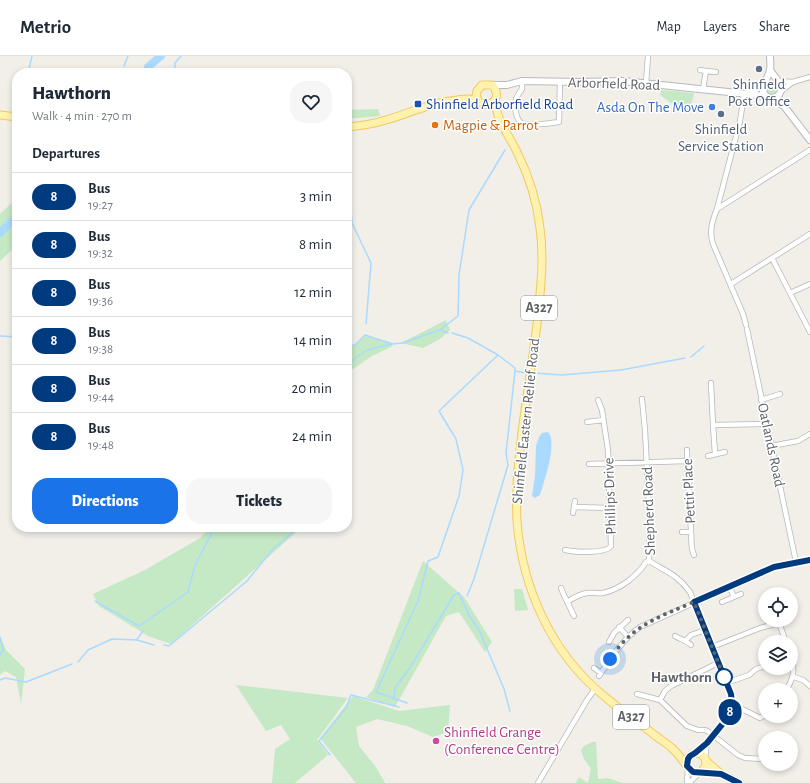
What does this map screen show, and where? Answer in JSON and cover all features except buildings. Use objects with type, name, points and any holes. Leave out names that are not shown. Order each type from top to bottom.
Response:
[{"type":"main road","points":[[770,56],[770,69],[764,84],[763,92],[769,98],[784,106],[810,140]]},
{"type":"main road","points":[[770,69],[781,84],[784,106]]},
{"type":"main road","points":[[744,94],[764,84],[769,79],[777,80]]},
{"type":"main road","name":"Arborfield Road","points":[[492,85],[507,85],[522,82],[610,80],[703,89],[769,98]]},
{"type":"main road","points":[[352,126],[384,121],[421,108],[470,96],[477,91],[482,84],[492,85]]},
{"type":"main road","name":"A327","points":[[492,85],[496,90],[496,97]]},
{"type":"main road","points":[[459,99],[467,99],[490,104],[502,88],[507,85]]},
{"type":"main road","points":[[477,91],[476,96],[483,103]]},
{"type":"main road","points":[[769,98],[775,98],[781,92]]},
{"type":"main road","name":"Shinfield Eastern Relief Road","points":[[496,97],[497,113],[518,153],[529,180],[537,209],[541,236],[542,273],[540,297],[518,470],[516,515],[521,551],[531,591],[545,623],[569,661],[595,689],[674,750],[688,768]]},
{"type":"main road","name":"Shinfield Eastern Relief Road","points":[[483,103],[497,113]]},
{"type":"main road","points":[[0,114],[12,116]]},
{"type":"main road","name":"Shinfield Eastern Relief Road","points":[[674,750],[694,754]]},
{"type":"main road","points":[[721,774],[693,772],[688,768],[688,759],[694,754],[701,754],[721,774],[739,783]]},
{"type":"main road","points":[[700,772],[705,769],[706,759]]},
{"type":"street","points":[[646,83],[648,56]]},
{"type":"street","points":[[700,70],[716,72]]},
{"type":"street","points":[[703,89],[706,71]]},
{"type":"street","points":[[781,92],[793,82],[810,77]]},
{"type":"street","points":[[777,80],[793,82]]},
{"type":"street","points":[[522,82],[522,89],[516,97],[515,107],[517,117],[521,123],[528,124],[559,122],[560,82]]},
{"type":"street","name":"Oatlands Road","points":[[744,94],[738,128],[717,209],[713,218],[711,235],[713,244],[744,314],[796,562]]},
{"type":"street","points":[[717,209],[810,150]]},
{"type":"street","points":[[731,284],[810,234]]},
{"type":"street","points":[[772,258],[810,332]]},
{"type":"street","points":[[790,293],[810,284]]},
{"type":"street","points":[[711,383],[713,390],[715,454]]},
{"type":"street","points":[[761,400],[780,394]]},
{"type":"street","name":"Shepherd Road","points":[[642,399],[650,526],[649,561],[674,575],[683,582],[694,602]]},
{"type":"street","name":"Phillips Drive","points":[[564,550],[580,552],[607,550],[611,546],[608,450],[602,410],[598,400]]},
{"type":"street","points":[[587,422],[603,420]]},
{"type":"street","points":[[713,425],[767,424]]},
{"type":"street","points":[[771,446],[798,441],[810,434]]},
{"type":"street","name":"Pettit Place","points":[[687,450],[691,545],[694,555]]},
{"type":"street","points":[[708,456],[725,452]]},
{"type":"street","points":[[589,464],[687,461]]},
{"type":"street","points":[[573,514],[575,501]]},
{"type":"street","points":[[575,507],[610,508]]},
{"type":"street","name":"Pettit Place","points":[[682,532],[691,532]]},
{"type":"street","points":[[594,668],[600,675],[615,652],[628,636],[647,623],[774,567],[810,560]]},
{"type":"street","points":[[567,602],[582,594],[604,593],[612,590],[635,576],[642,570],[646,562],[649,561]]},
{"type":"street","points":[[729,586],[734,597]]},
{"type":"street","points":[[562,588],[574,616]]},
{"type":"street","points":[[722,602],[741,594]]},
{"type":"street","points":[[694,602],[732,698],[732,707],[729,716],[707,743],[694,754]]},
{"type":"street","points":[[609,642],[619,627],[628,620]]},
{"type":"street","points":[[619,627],[628,636]]},
{"type":"street","points":[[712,647],[763,627]]},
{"type":"street","points":[[686,640],[691,635],[705,630]]},
{"type":"street","points":[[675,636],[686,640],[691,645]]},
{"type":"street","points":[[660,700],[665,691],[671,686],[718,663]]},
{"type":"street","points":[[726,683],[749,675],[758,669]]},
{"type":"street","points":[[790,683],[794,677],[803,680],[810,686]]},
{"type":"street","points":[[538,783],[595,689]]},
{"type":"street","points":[[637,694],[660,700],[687,726],[698,730],[705,730],[738,755],[746,758],[758,759]]},
{"type":"street","points":[[732,707],[746,711],[758,717]]},
{"type":"street","points":[[706,759],[707,743]]},
{"type":"street","points":[[688,768],[688,783]]},
{"type":"street","points":[[688,783],[700,772]]},
{"type":"green space","points":[[769,81],[775,81],[779,85],[779,91],[775,95],[769,95],[765,91],[765,85]]},
{"type":"green space","points":[[661,90],[694,93],[690,111],[681,110],[660,95]]},
{"type":"green space","points":[[378,109],[380,116],[352,119],[352,110]]},
{"type":"green space","points":[[12,203],[12,250],[0,261],[0,214]]},
{"type":"green space","points":[[446,320],[450,330],[440,339],[423,348],[401,343]]},
{"type":"green space","points":[[365,336],[389,342],[393,346],[372,356],[352,370],[352,346]]},
{"type":"green space","points":[[205,532],[296,532],[171,644],[148,636],[99,606],[93,594],[145,570],[200,538]]},
{"type":"green space","points":[[423,561],[464,597],[492,642],[485,652],[459,612],[446,616],[395,707],[366,697],[373,690]]},
{"type":"green space","points":[[514,589],[522,589],[528,610],[515,611]]},
{"type":"green space","points":[[0,636],[6,650],[25,669],[21,704],[16,677],[5,671],[0,675]]},
{"type":"green space","points":[[236,685],[348,698],[317,740],[328,755],[295,783],[272,783],[275,749],[290,739],[281,725],[266,731]]},
{"type":"green space","points":[[353,696],[399,711],[450,705],[448,732],[433,737],[407,726],[377,719],[356,727],[359,746],[376,767],[385,783],[356,783],[320,738]]},
{"type":"green space","points":[[592,742],[596,742],[598,779],[608,778],[623,783],[588,783],[591,769],[584,759],[581,750],[584,746]]},
{"type":"green space","points":[[579,777],[588,783],[576,783]]},
{"type":"water","points":[[548,432],[551,437],[552,444],[551,453],[540,495],[535,498],[532,496],[535,476],[536,446],[542,433]]},
{"type":"waterway","points":[[29,68],[32,56]]},
{"type":"waterway","points":[[124,66],[128,56]]},
{"type":"waterway","points":[[148,68],[161,56]]},
{"type":"waterway","points":[[175,68],[175,63],[181,56]]},
{"type":"waterway","points":[[352,345],[355,345],[365,335],[393,344],[402,343],[440,330],[458,316],[459,275],[469,210],[505,150]]},
{"type":"waterway","points":[[0,233],[12,221]]},
{"type":"waterway","points":[[352,223],[371,263],[366,324]]},
{"type":"waterway","points":[[440,330],[448,333]]},
{"type":"waterway","points":[[407,703],[376,692],[418,601],[428,561],[438,557],[459,496],[463,470],[456,439],[439,411],[498,355],[468,338],[452,333]]},
{"type":"waterway","points":[[0,336],[12,337]]},
{"type":"waterway","points":[[352,360],[367,350],[392,344]]},
{"type":"waterway","points":[[691,357],[704,346]]},
{"type":"waterway","points":[[498,355],[515,368],[515,371],[526,373]]},
{"type":"waterway","points":[[534,373],[562,375],[621,370],[685,358]]},
{"type":"waterway","points":[[467,596],[474,579],[508,465],[506,453],[515,371]]},
{"type":"waterway","points":[[95,601],[139,626],[188,592],[195,565],[212,532]]},
{"type":"waterway","points":[[164,645],[169,646],[247,581],[273,549],[293,532]]},
{"type":"waterway","points":[[394,699],[395,688],[411,666],[454,595],[459,593],[469,615],[480,632],[504,689],[510,711]]},
{"type":"waterway","points":[[137,639],[143,631]]},
{"type":"waterway","points":[[0,637],[3,650],[0,655]]},
{"type":"waterway","points":[[78,662],[88,650],[112,639],[137,640],[154,645]]},
{"type":"waterway","points":[[0,680],[5,678],[26,682],[72,664]]},
{"type":"waterway","points":[[330,755],[319,741],[346,708],[351,695],[399,707]]},
{"type":"bus line","name":"8","points":[[739,783],[721,774],[707,772],[696,773],[690,771],[687,766],[689,757],[707,743],[729,716],[732,704],[731,694],[694,602],[774,567],[788,563],[810,560]]},
{"type":"place","name":"Shinfield Post Office","points":[[759,69]]},
{"type":"place","name":"Shinfield Arborfield Road","points":[[418,104]]},
{"type":"place","name":"Asda On The Move","points":[[712,107]]},
{"type":"place","name":"Shinfield Service Station","points":[[721,114]]},
{"type":"place","name":"Magpie & Parrot","points":[[435,125]]},
{"type":"place","name":"Hawthorn","points":[[724,677]]},
{"type":"place","name":"Shinfield Grange (Conference Centre)","points":[[436,741]]},
{"type":"route","points":[[610,659],[628,636],[640,627],[694,602],[724,677]]}]
